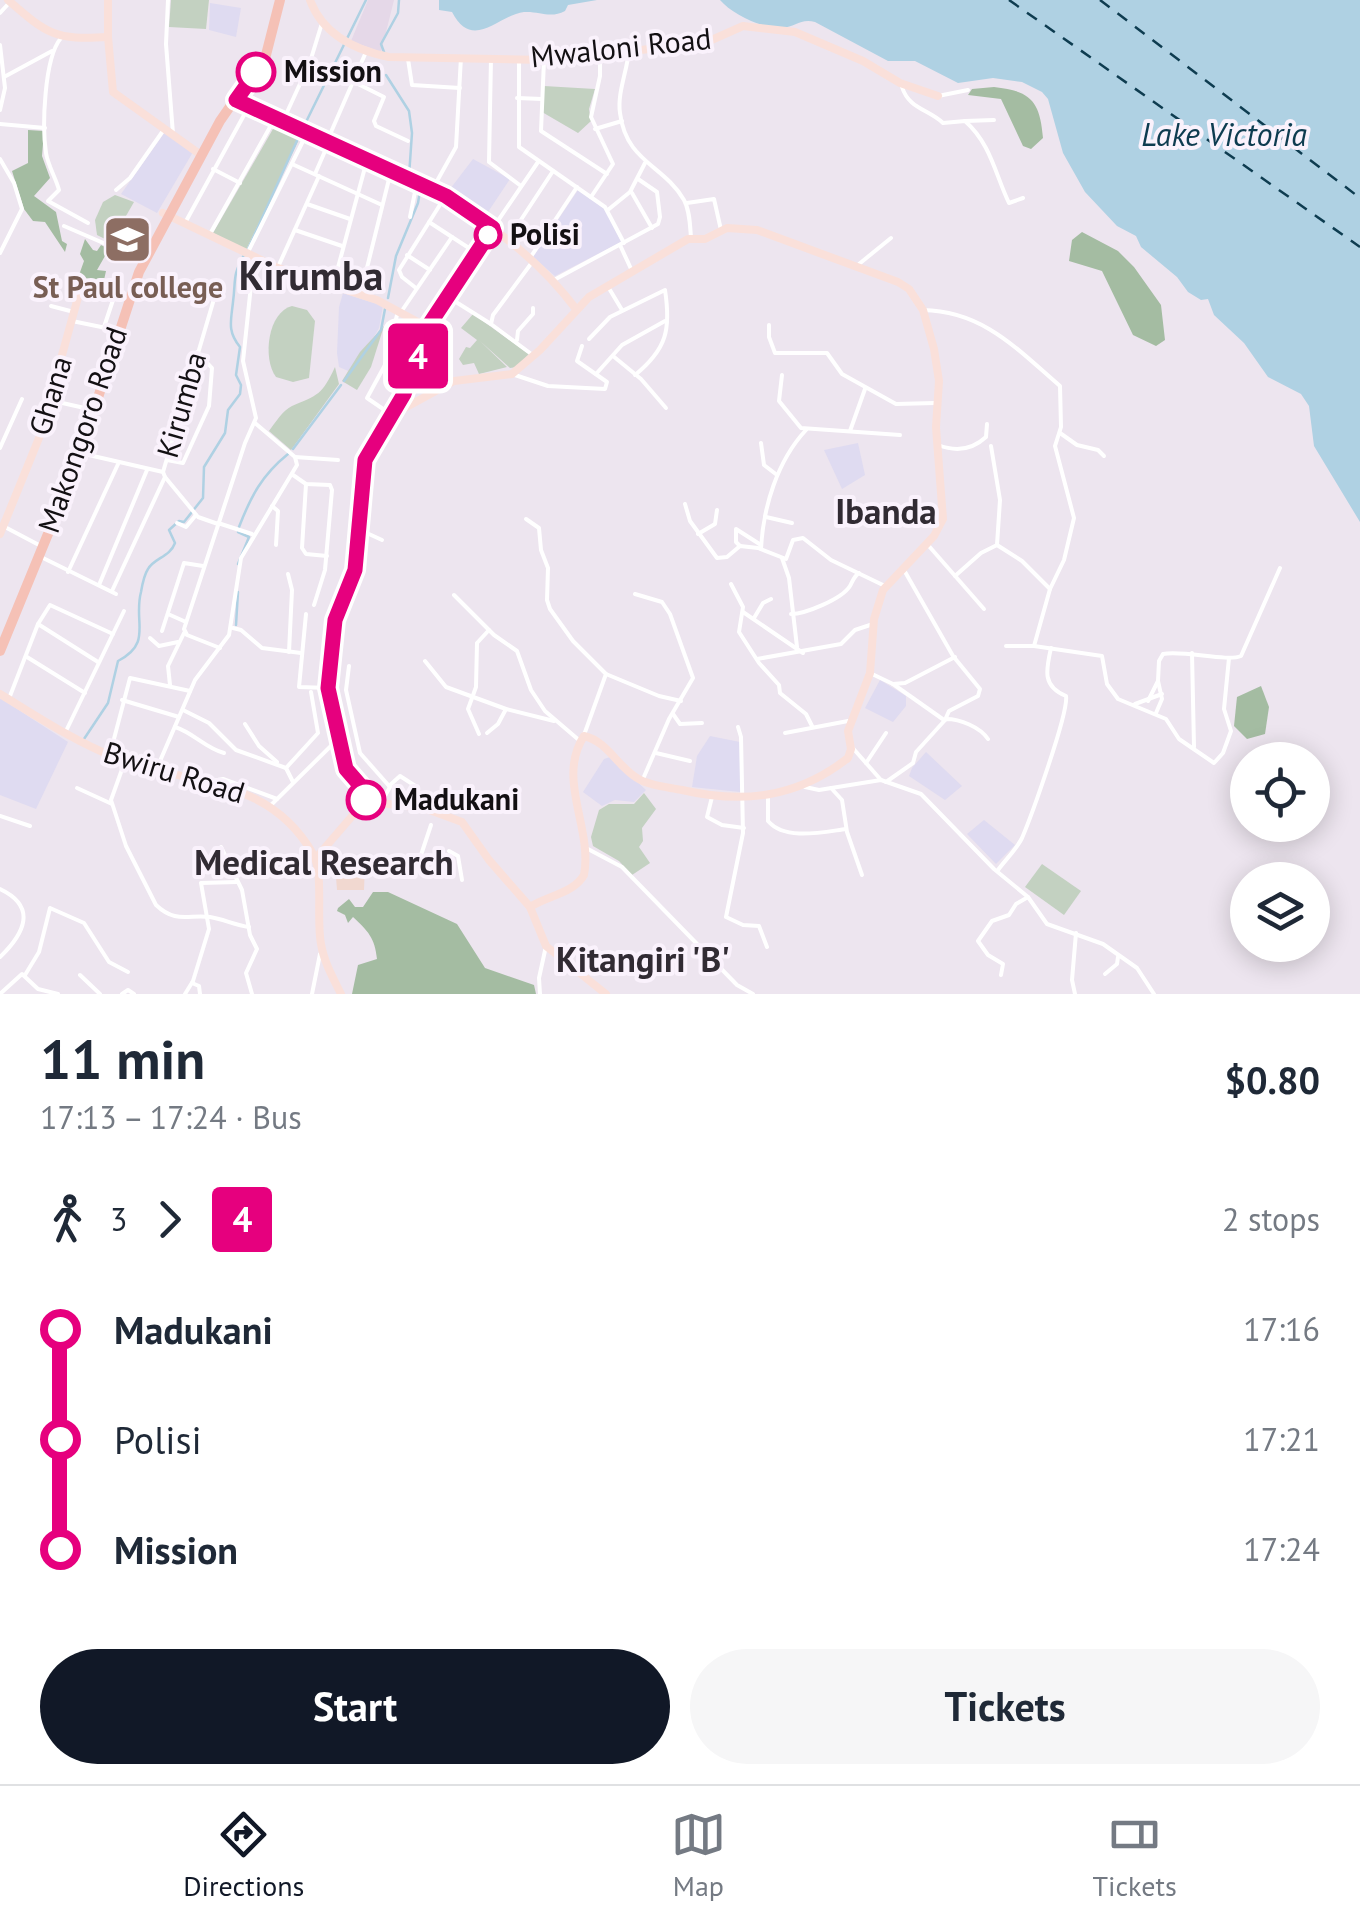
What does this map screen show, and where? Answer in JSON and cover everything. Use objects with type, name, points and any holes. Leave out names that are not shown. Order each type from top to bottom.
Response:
[{"type":"main road","name":"Makongoro Road","points":[[0,639],[82,456],[130,293],[172,216],[199,153],[228,111],[241,102],[244,88],[266,56],[278,0]]},
{"type":"main road","name":"Makongoro Road","points":[[199,153],[241,102],[278,0]]},
{"type":"main road","name":"Makongoro Road","points":[[82,456],[107,328],[129,277],[172,216]]},
{"type":"main road","name":"Makongoro Road","points":[[0,651],[39,551]]},
{"type":"street","points":[[108,0],[113,92],[199,153]]},
{"type":"street","points":[[116,190],[169,131],[168,0]]},
{"type":"street","name":"Mwaloni Road","points":[[310,0],[322,23],[347,43],[366,52],[408,59],[544,60],[600,55],[716,41],[742,26],[792,31],[863,61],[900,83],[941,96]]},
{"type":"street","points":[[0,13],[9,1],[61,38],[108,36]]},
{"type":"street","points":[[210,234],[306,72],[322,23]]},
{"type":"street","points":[[4,77],[52,51],[61,38]]},
{"type":"street","points":[[0,45],[4,77],[0,110]]},
{"type":"street","points":[[52,51],[46,156],[59,190],[48,201],[88,223]]},
{"type":"street","points":[[629,51],[619,109],[622,121],[636,154],[668,180],[686,202],[691,238]]},
{"type":"street","points":[[278,268],[366,52]]},
{"type":"street","points":[[590,196],[613,163],[595,129],[591,106],[600,76],[600,55]]},
{"type":"street","points":[[432,190],[456,146],[461,57]]},
{"type":"street","points":[[491,58],[489,162],[522,186]]},
{"type":"street","points":[[408,59],[412,85],[460,88]]},
{"type":"street","points":[[518,60],[518,144],[608,210],[632,272]]},
{"type":"street","points":[[544,60],[540,124],[544,134],[607,174]]},
{"type":"street","points":[[354,82],[384,98],[374,121],[376,126],[408,141]]},
{"type":"street","points":[[900,83],[918,109],[933,114],[942,123],[994,120]]},
{"type":"street","points":[[941,96],[968,90]]},
{"type":"street","points":[[517,98],[542,98]]},
{"type":"street","points":[[427,328],[361,294],[278,268],[172,216],[213,168],[241,102],[446,196],[531,259],[554,280],[576,309]]},
{"type":"street","points":[[595,129],[622,121]]},
{"type":"street","points":[[965,121],[976,130],[995,160],[998,183],[1009,203],[1023,198]]},
{"type":"street","points":[[0,124],[45,128]]},
{"type":"street","points":[[170,686],[167,670],[184,633],[244,443],[255,423],[243,361],[251,255],[303,131]]},
{"type":"street","points":[[0,159],[22,209],[0,253]]},
{"type":"street","points":[[333,286],[367,160]]},
{"type":"street","points":[[538,161],[427,328],[414,370],[365,460],[353,579],[335,620],[329,689],[346,769],[370,800],[456,817],[530,907],[546,946],[606,994]]},
{"type":"street","points":[[608,210],[630,192],[645,163]]},
{"type":"street","points":[[292,164],[382,204]]},
{"type":"street","points":[[213,168],[240,183]]},
{"type":"street","points":[[361,294],[391,171]]},
{"type":"street","points":[[507,240],[553,171]]},
{"type":"street","points":[[554,280],[652,228],[660,217],[657,192],[638,179]]},
{"type":"street","points":[[410,217],[417,182]]},
{"type":"street","points":[[491,324],[493,315],[577,187]]},
{"type":"street","points":[[630,192],[652,228]]},
{"type":"street","points":[[416,288],[399,274],[406,255],[446,196]]},
{"type":"street","points":[[686,202],[714,199],[721,230]]},
{"type":"street","points":[[306,204],[350,219]]},
{"type":"street","points":[[428,222],[476,253]]},
{"type":"street","points":[[64,226],[136,257]]},
{"type":"street","points":[[425,661],[443,686],[554,721],[582,739],[595,740],[642,781],[712,797],[768,797],[802,785],[848,758],[848,731],[870,674],[873,624],[885,586],[904,570],[943,518],[938,375],[923,310],[898,282],[756,230],[734,228],[705,239],[691,238],[607,286],[576,309],[534,356],[512,374]]},
{"type":"street","points":[[295,230],[342,246]]},
{"type":"street","points":[[391,415],[368,398],[388,358],[400,311],[452,237]]},
{"type":"street","points":[[855,268],[891,238]]},
{"type":"street","points":[[406,255],[430,270]]},
{"type":"street","name":"Kirumba","points":[[148,468],[99,585],[114,592],[164,475],[220,282]]},
{"type":"street","name":"Ghana","points":[[1,528],[32,459],[82,283]]},
{"type":"street","points":[[607,286],[622,310]]},
{"type":"street","points":[[589,339],[610,317],[665,290],[667,338],[634,375]]},
{"type":"street","points":[[115,307],[116,294]]},
{"type":"street","points":[[446,296],[516,340],[534,356]]},
{"type":"street","points":[[51,306],[73,316]]},
{"type":"street","points":[[516,340],[518,330],[534,308]]},
{"type":"street","points":[[923,310],[959,314],[977,321],[1017,348],[1060,386],[1060,433],[1055,446],[1074,518],[1034,646]]},
{"type":"street","name":"Ghana","points":[[73,316],[107,328]]},
{"type":"street","points":[[596,374],[637,334],[665,321]]},
{"type":"street","points":[[769,325],[775,353],[827,352],[842,374],[896,404],[937,402]]},
{"type":"street","points":[[193,332],[202,335]]},
{"type":"street","points":[[391,415],[454,381],[512,374],[547,386],[605,390],[607,382],[577,361],[582,346]]},
{"type":"street","points":[[166,460],[183,463],[209,406],[212,368],[197,352]]},
{"type":"street","points":[[613,356],[666,408]]},
{"type":"street","points":[[782,375],[779,401],[806,430],[900,435]]},
{"type":"street","points":[[850,432],[865,388]]},
{"type":"street","points":[[0,448],[22,399]]},
{"type":"street","points":[[50,400],[90,410]]},
{"type":"street","points":[[156,770],[190,691],[232,628],[238,569],[253,535],[297,465],[294,456],[255,423]]},
{"type":"street","points":[[938,445],[956,451],[973,445],[984,439],[987,424]]},
{"type":"street","points":[[761,547],[777,475],[792,444],[806,430]]},
{"type":"street","points":[[1060,433],[1104,456]]},
{"type":"street","points":[[761,443],[764,464],[777,475]]},
{"type":"street","points":[[992,446],[1000,500],[997,545]]},
{"type":"street","name":"Kirumba","points":[[82,456],[148,468],[164,475],[195,512]]},
{"type":"street","points":[[294,456],[338,460]]},
{"type":"street","points":[[68,572],[119,462]]},
{"type":"street","points":[[292,476],[306,484],[332,488],[327,556],[314,605]]},
{"type":"street","points":[[306,484],[302,551],[327,556]]},
{"type":"street","points":[[685,504],[690,522],[716,558],[723,559],[740,546],[761,547]]},
{"type":"street","points":[[272,506],[278,511],[276,545]]},
{"type":"street","points":[[698,534],[715,524],[717,510]]},
{"type":"street","points":[[177,524],[186,527],[195,512],[253,535]]},
{"type":"street","points":[[766,517],[792,523]]},
{"type":"street","points":[[526,519],[538,528],[548,568],[550,609],[573,641],[606,674],[671,700],[681,700]]},
{"type":"street","points":[[1,528],[68,572],[99,585]]},
{"type":"street","points":[[740,546],[736,543],[736,528],[782,558],[789,556],[793,540],[804,538],[831,560],[885,586]]},
{"type":"street","points":[[358,529],[382,540]]},
{"type":"street","points":[[926,544],[984,609]]},
{"type":"street","points":[[997,545],[1022,561],[1050,589]]},
{"type":"street","points":[[954,576],[997,545]]},
{"type":"street","points":[[782,558],[790,586],[796,647]]},
{"type":"street","points":[[162,631],[184,563],[203,566]]},
{"type":"street","points":[[1156,713],[1162,694],[1158,681],[1163,654],[1238,658],[1280,568]]},
{"type":"street","points":[[802,785],[813,790],[883,781],[913,764],[916,752],[948,711],[980,693],[904,570]]},
{"type":"street","points":[[791,614],[804,614],[834,598],[848,589],[858,573]]},
{"type":"street","points":[[288,574],[292,590],[289,652]]},
{"type":"street","points":[[731,584],[743,612],[739,632],[756,660],[780,685],[782,696],[806,714],[812,726]]},
{"type":"street","points":[[634,594],[662,602],[693,678],[642,781]]},
{"type":"street","points":[[454,595],[517,651],[531,690],[554,721]]},
{"type":"street","points":[[754,618],[763,602],[771,599]]},
{"type":"street","points":[[4,697],[27,656],[44,611],[53,604],[113,634]]},
{"type":"street","points":[[64,735],[124,611]]},
{"type":"street","points":[[743,612],[803,653]]},
{"type":"street","points":[[168,614],[186,622]]},
{"type":"street","points":[[306,614],[299,687],[346,690]]},
{"type":"street","points":[[38,624],[99,662]]},
{"type":"street","points":[[756,660],[842,644],[854,630],[873,624]]},
{"type":"street","points":[[232,628],[241,630],[262,648],[301,653]]},
{"type":"street","points":[[480,734],[468,710],[477,684],[476,643],[490,630]]},
{"type":"street","points":[[184,633],[220,648]]},
{"type":"street","points":[[150,638],[159,646],[178,642]]},
{"type":"street","points":[[1006,646],[1102,656],[1109,688],[1118,699],[1166,719],[1179,739],[1214,763],[1223,753],[1231,731],[1224,709],[1229,658]]},
{"type":"street","points":[[997,871],[1022,837],[1068,702],[1066,696],[1051,688],[1046,674],[1051,648]]},
{"type":"street","points":[[1192,653],[1194,747]]},
{"type":"street","points":[[27,656],[85,693]]},
{"type":"street","points":[[893,684],[906,683],[955,657]]},
{"type":"street","points":[[349,666],[346,690],[361,756],[389,786]]},
{"type":"street","points":[[530,907],[580,883],[586,848],[572,777],[575,754],[606,674]]},
{"type":"street","points":[[870,674],[893,684],[944,720],[963,722],[988,739]]},
{"type":"street","points":[[110,755],[130,678],[190,691]]},
{"type":"street","points":[[1148,701],[1158,681]]},
{"type":"street","points":[[283,767],[318,733],[311,690]]},
{"type":"street","points":[[1131,704],[1162,694]]},
{"type":"street","name":"Bwiru Road","points":[[4,697],[64,735],[110,755],[274,802],[316,858]]},
{"type":"street","points":[[122,700],[179,717]]},
{"type":"street","points":[[671,700],[680,724],[702,723]]},
{"type":"street","points":[[486,733],[498,724],[506,709]]},
{"type":"street","points":[[183,710],[205,720],[236,750],[283,767]]},
{"type":"street","points":[[785,734],[853,720]]},
{"type":"street","points":[[245,724],[254,740],[293,782]]},
{"type":"street","points":[[174,727],[192,733],[207,747],[224,754]]},
{"type":"street","points":[[738,727],[742,737],[744,828],[726,916],[743,925],[759,926],[767,947]]},
{"type":"street","points":[[866,763],[886,733]]},
{"type":"street","points":[[274,802],[338,739]]},
{"type":"street","points":[[851,745],[883,781],[921,794],[997,871],[1028,896],[1047,924],[1095,939],[1136,968],[1154,994]]},
{"type":"street","points":[[654,752],[690,761]]},
{"type":"street","points":[[126,761],[112,794],[112,804],[130,853],[158,908],[190,919],[207,916],[249,927]]},
{"type":"street","points":[[312,994],[322,950],[316,858],[370,800],[389,791],[389,786],[402,776],[418,787]]},
{"type":"street","points":[[77,788],[112,804]]},
{"type":"street","points":[[831,788],[842,800],[846,830],[862,875]]},
{"type":"street","points":[[712,797],[708,817],[722,826],[744,828]]},
{"type":"street","points":[[768,797],[768,822],[772,827],[806,834],[846,830]]},
{"type":"street","points":[[0,826],[2,817],[30,826]]},
{"type":"street","points":[[414,876],[431,826]]},
{"type":"street","points":[[221,847],[238,882],[257,951],[246,973],[252,994]]},
{"type":"street","points":[[586,848],[617,862],[737,985],[753,994]]},
{"type":"street","points":[[449,850],[458,856],[462,880]]},
{"type":"street","points":[[185,994],[210,928],[201,881],[238,882]]},
{"type":"street","points":[[0,889],[18,900],[24,916],[19,936],[0,957]]},
{"type":"street","points":[[1001,975],[1003,964],[988,955],[978,941],[988,932],[990,923],[1009,915],[1028,896]]},
{"type":"street","points":[[25,975],[40,952],[50,908],[87,926],[106,959],[128,972]]},
{"type":"street","points":[[1075,994],[1072,976],[1076,934]]},
{"type":"street","points":[[540,994],[546,946]]},
{"type":"street","points":[[322,950],[340,994]]},
{"type":"street","points":[[1105,974],[1117,964],[1118,957]]},
{"type":"street","points":[[0,994],[20,975],[25,975]]},
{"type":"street","points":[[25,975],[36,987],[58,994]]},
{"type":"street","points":[[80,975],[96,993]]},
{"type":"street","points":[[192,983],[199,986],[200,994]]},
{"type":"street","points":[[30,994],[36,987]]},
{"type":"street","points":[[122,994],[128,990],[134,994]]},
{"type":"shaded area","points":[[368,0],[394,0],[381,52],[351,41]]},
{"type":"shaded area","points":[[210,3],[241,8],[236,37],[209,30]]},
{"type":"shaded area","points":[[165,132],[193,152],[157,213],[121,194]]},
{"type":"shaded area","points":[[473,159],[510,179],[484,218],[447,193]]},
{"type":"shaded area","points":[[578,190],[606,210],[621,242],[555,276],[533,257]]},
{"type":"shaded area","points":[[343,293],[383,306],[379,328],[353,373],[339,367],[337,353]]},
{"type":"shaded area","points":[[858,443],[865,475],[842,489],[824,450]]},
{"type":"shaded area","points":[[880,680],[906,696],[906,706],[893,722],[865,708]]},
{"type":"shaded area","points":[[0,698],[68,742],[36,809],[0,795]]},
{"type":"shaded area","points":[[710,736],[740,742],[740,792],[692,787],[697,756]]},
{"type":"shaded area","points":[[926,752],[962,786],[945,800],[909,776]]},
{"type":"shaded area","points":[[610,757],[646,790],[634,802],[615,800],[602,806],[583,792],[604,759]]},
{"type":"shaded area","points":[[984,820],[1015,845],[996,864],[967,834]]},
{"type":"shaded area","points":[[344,859],[365,864],[364,890],[337,890],[335,864],[343,864]]},
{"type":"green space","points":[[171,0],[209,0],[206,29],[169,27]]},
{"type":"green space","points":[[544,86],[595,89],[589,109],[591,121],[578,133],[542,112]]},
{"type":"green space","points":[[972,89],[1017,91],[1036,107],[1043,138],[1031,149],[1023,146],[1001,99],[968,95]]},
{"type":"green space","points":[[277,122],[302,133],[246,250],[213,233]]},
{"type":"green space","points":[[28,130],[44,131],[42,156],[50,178],[34,196],[56,212],[62,241],[67,244],[65,252],[45,222],[33,221],[24,209],[12,171],[28,163]]},
{"type":"green space","points":[[115,195],[134,202],[111,242],[97,235],[95,220],[103,202]]},
{"type":"green space","points":[[1082,232],[1118,251],[1134,267],[1161,305],[1165,340],[1156,346],[1133,335],[1102,271],[1069,261],[1072,240]]},
{"type":"green space","points":[[85,239],[93,250],[101,245],[109,249],[97,270],[106,271],[104,280],[79,275]]},
{"type":"green space","points":[[292,306],[307,310],[315,321],[309,378],[293,382],[276,377],[269,359],[273,326],[277,317]]},
{"type":"green space","points":[[473,314],[529,354],[517,367],[510,368],[480,341],[507,367],[479,374],[474,363],[463,365],[459,359],[466,347],[477,340],[461,328]]},
{"type":"green space","points":[[384,326],[371,367],[357,390],[342,381],[360,352]]},
{"type":"green space","points":[[335,367],[339,384],[291,450],[269,431],[289,408],[318,393]]},
{"type":"green space","points":[[1261,686],[1269,707],[1265,734],[1247,739],[1234,726],[1237,697]]},
{"type":"green space","points":[[644,793],[656,809],[642,828],[643,841],[639,847],[650,863],[632,875],[619,861],[593,846],[591,837],[599,810],[609,804],[634,804]]},
{"type":"green space","points":[[1042,864],[1081,891],[1064,915],[1025,887]]},
{"type":"green space","points":[[373,892],[388,892],[457,924],[485,968],[534,985],[536,994],[352,994],[358,965],[377,959],[376,952],[363,927],[353,917],[348,923],[345,915],[337,911],[349,899],[355,907],[363,907]]},
{"type":"water","points":[[439,0],[597,0],[568,5],[565,11],[555,14],[524,12],[477,30],[460,24],[452,12],[439,10]]},
{"type":"water","name":"Lake Victoria","points":[[720,0],[1360,0],[1360,522],[1314,446],[1309,406],[1301,394],[1268,377],[1244,343],[1214,315],[1208,299],[1201,300],[1188,292],[1177,277],[1141,247],[1136,236],[1117,226],[1085,192],[1063,153],[1048,99],[1042,92],[1022,82],[993,78],[958,83],[915,61],[888,61],[815,22],[782,28],[766,26],[740,15]]},
{"type":"waterway","points":[[304,126],[366,0]]},
{"type":"waterway","points":[[384,52],[381,44],[398,13],[399,0]]},
{"type":"waterway","points":[[386,75],[409,111],[409,176]]},
{"type":"waterway","points":[[248,249],[300,134]]},
{"type":"waterway","points":[[388,298],[396,256],[420,191]]},
{"type":"waterway","points":[[84,739],[108,703],[118,661],[129,654],[139,639],[139,603],[147,571],[173,548],[175,543],[169,530],[179,521],[184,522],[203,498],[204,467],[225,433],[228,410],[240,394],[236,375],[240,347],[233,336],[231,320],[236,273],[244,255]]},
{"type":"waterway","points":[[344,381],[381,330],[385,309]]},
{"type":"waterway","points":[[293,449],[341,385]]},
{"type":"waterway","points":[[239,527],[258,487],[288,454]]},
{"type":"waterway","points":[[238,532],[249,537],[238,564]]},
{"type":"waterway","points":[[236,625],[238,592]]},
{"type":"ferry route","points":[[1009,0],[1360,247]]},
{"type":"ferry route","points":[[1100,0],[1360,198]]},
{"type":"bus line","name":"4","points":[[256,72],[236,100],[446,196],[493,228],[427,328],[404,394],[365,460],[355,570],[335,620],[328,688],[346,769],[366,792],[366,800]]},
{"type":"place","name":"Mission","points":[[256,72]]},
{"type":"place","name":"Polisi","points":[[488,235]]},
{"type":"place","name":"St Paul college","points":[[128,239]]},
{"type":"place","name":"Madukani","points":[[366,800]]},
{"type":"district","name":"Kirumba","points":[[311,276]]},
{"type":"district","name":"Ibanda","points":[[886,512]]},
{"type":"district","name":"Medical Research","points":[[324,863]]},
{"type":"district","name":"Kitangiri 'B'","points":[[643,960]]}]
